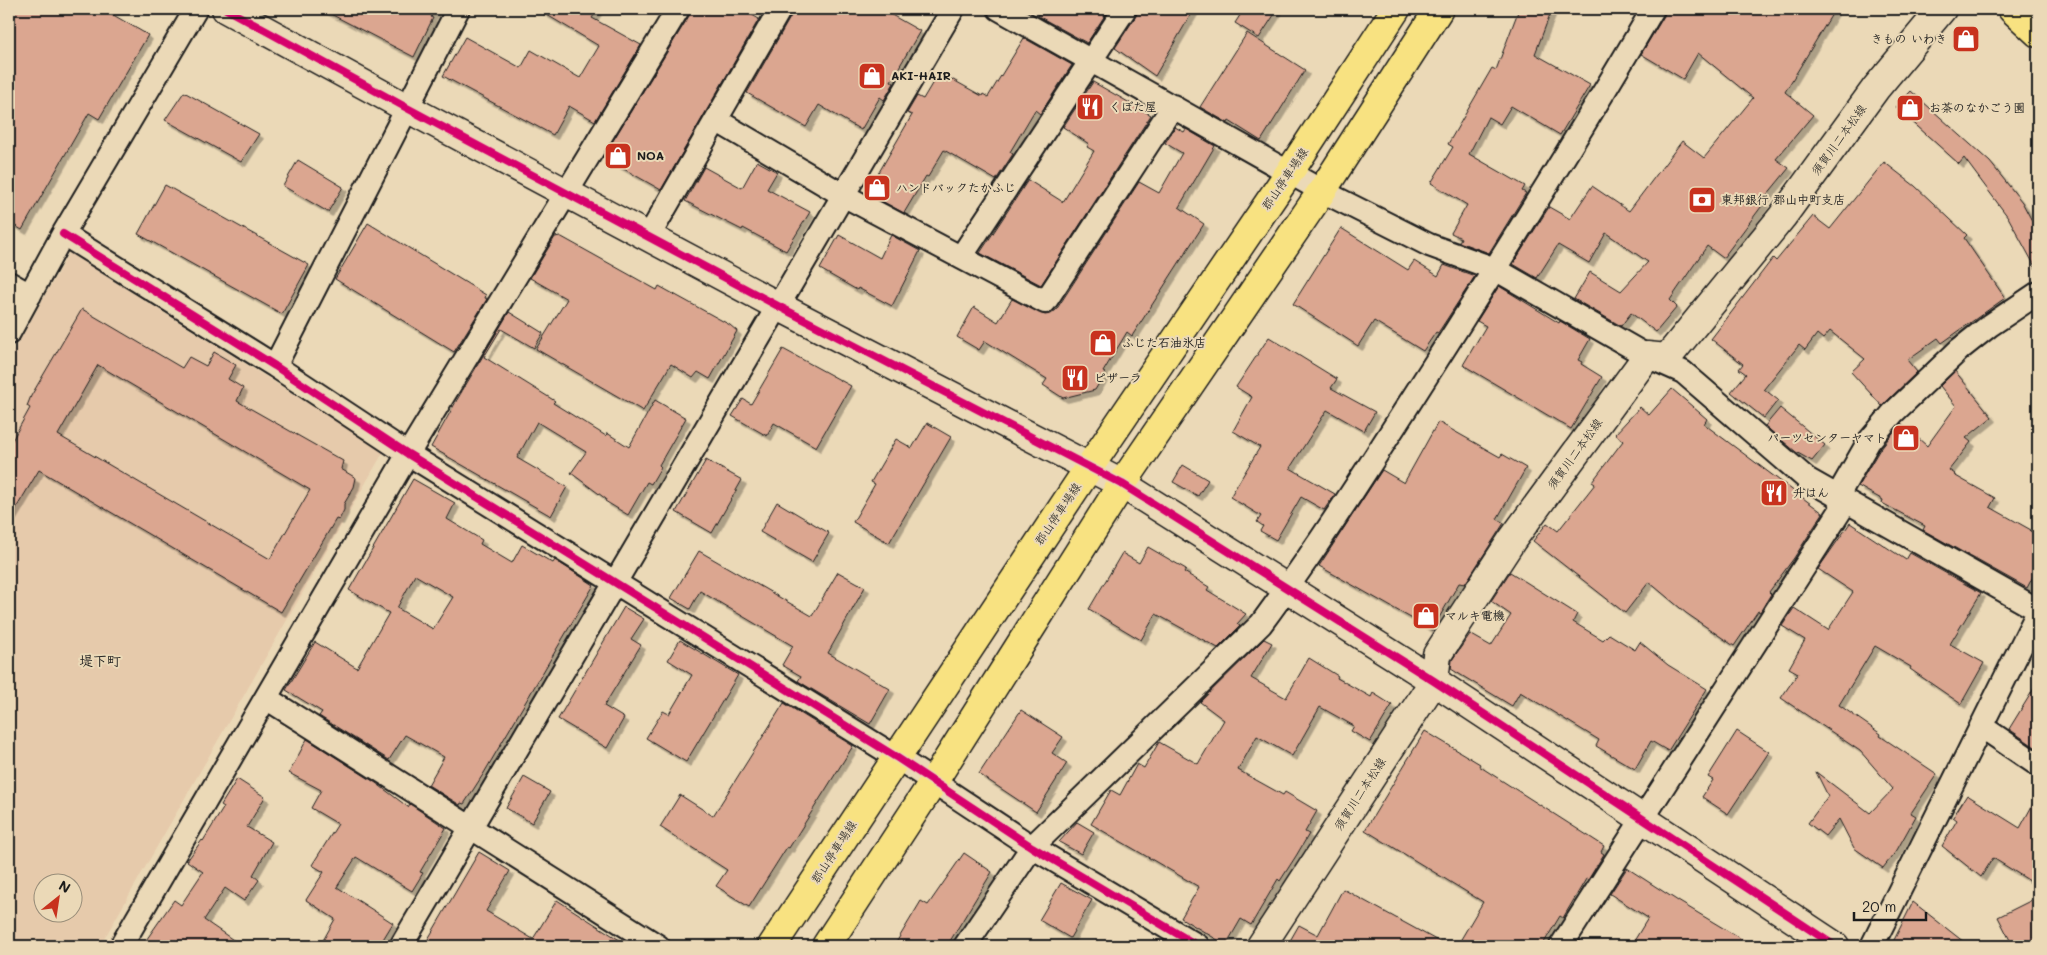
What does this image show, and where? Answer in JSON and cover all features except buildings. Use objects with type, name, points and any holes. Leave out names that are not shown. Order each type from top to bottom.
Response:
[{"type":"main road","name":"郡山停車場線","points":[[772,946],[1090,466],[1289,173],[1396,9]]},
{"type":"main road","points":[[826,946],[934,781],[1122,484],[1322,191],[1439,9]]},
{"type":"main road","points":[[2012,9],[2038,33]]},
{"type":"street","points":[[9,332],[63,234],[196,9]]},
{"type":"street","points":[[226,9],[778,306],[1122,484],[1434,681],[1835,946]]},
{"type":"street","points":[[275,366],[458,9]]},
{"type":"street","points":[[121,946],[408,454],[678,9]]},
{"type":"street","points":[[649,236],[780,9]]},
{"type":"street","points":[[401,946],[953,9]]},
{"type":"street","points":[[999,9],[1322,191],[1429,245],[1495,269],[1647,356],[1683,372],[1807,479],[2038,611],[1872,946]]},
{"type":"street","points":[[961,257],[1125,9]]},
{"type":"street","name":"須賀川二本松線","points":[[1261,946],[1434,681],[1437,655],[1512,540],[1647,356],[1667,358],[1782,217],[1876,88],[1942,9]]},
{"type":"street","points":[[964,946],[1032,847],[1261,624],[1287,589],[1336,518],[1495,269],[1644,12]]},
{"type":"street","points":[[716,120],[843,194],[1045,302],[1173,106]]},
{"type":"street","points":[[63,234],[275,366],[408,454],[934,781],[1032,847],[1198,946]]},
{"type":"street","points":[[9,283],[30,296]]},
{"type":"street","points":[[1561,946],[1841,499],[1869,441],[1893,413],[1974,337],[2038,293]]},
{"type":"street","points":[[266,698],[658,946]]},
{"type":"street","points":[[1981,726],[2038,765]]},
{"type":"shaded area","points":[[69,253],[384,451],[100,946],[18,946],[9,940],[9,359]]},
{"type":"cycle path","points":[[226,9],[778,306],[1122,484],[1434,681],[1835,946]]},
{"type":"cycle path","points":[[63,234],[275,366],[408,454],[896,757],[1032,847],[1198,946]]},
{"type":"place","name":"きもの いわき","points":[[1966,39]]},
{"type":"place","name":"AKI-HAIR","points":[[872,76]]},
{"type":"place","name":"くぼた屋","points":[[1090,107]]},
{"type":"place","name":"お茶のなかごう園","points":[[1910,108]]},
{"type":"place","name":"NOA","points":[[618,156]]},
{"type":"place","name":"ハンドバックたかふじ","points":[[877,188]]},
{"type":"place","name":"東邦銀行 郡山中町支店","points":[[1702,200]]},
{"type":"place","name":"ふじた石油氷店","points":[[1103,343]]},
{"type":"place","name":"ピザーラ","points":[[1075,378]]},
{"type":"place","name":"パーツセンターヤマト","points":[[1906,438]]},
{"type":"place","name":"升はん","points":[[1774,493]]},
{"type":"place","name":"マルキ電機","points":[[1426,616]]},
{"type":"district","name":"堤下町","points":[[100,661]]}]
